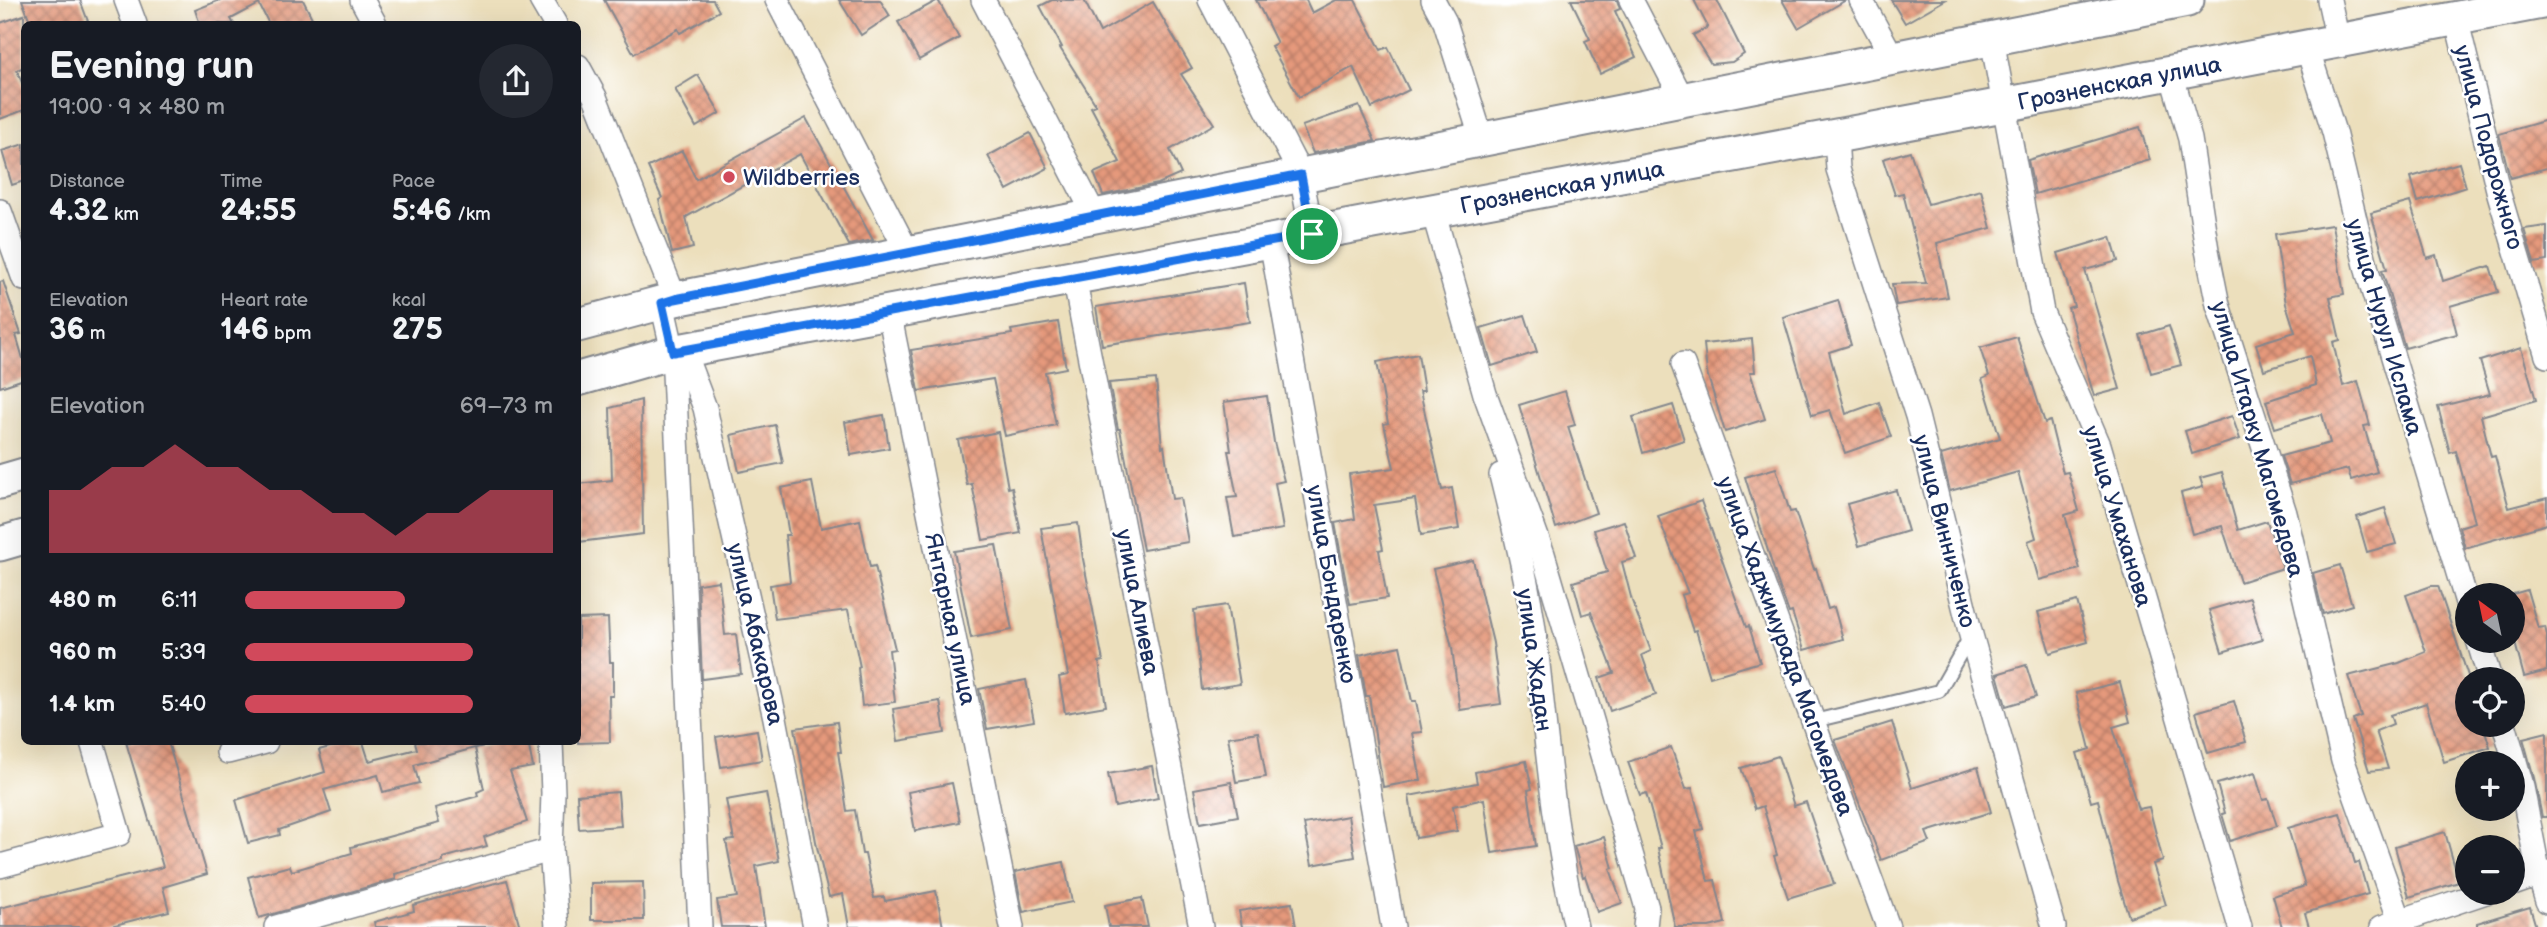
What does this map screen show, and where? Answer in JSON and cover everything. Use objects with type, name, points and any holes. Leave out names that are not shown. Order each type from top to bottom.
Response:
[{"type":"street","points":[[126,0],[134,21]]},
{"type":"street","points":[[362,0],[373,21]]},
{"type":"street","points":[[541,0],[553,21]]},
{"type":"street","points":[[777,0],[908,253]]},
{"type":"street","points":[[983,0],[1095,216]]},
{"type":"street","points":[[1210,0],[1301,175],[1312,234]]},
{"type":"street","points":[[1433,0],[1445,22],[1482,140]]},
{"type":"street","points":[[1631,0],[1684,100]]},
{"type":"street","points":[[1861,0],[1893,58]]},
{"type":"street","name":"улица Нурул Ислама","points":[[2329,0],[2322,44],[2334,132],[2368,274],[2461,583]]},
{"type":"street","name":"Грозненская улица","points":[[581,378],[673,352],[2547,1]]},
{"type":"street","points":[[581,324],[668,301],[1992,39],[2166,2]]},
{"type":"street","name":"улица Подорожного","points":[[2456,18],[2499,194],[2547,356]]},
{"type":"street","name":"улица Умаханова","points":[[1992,39],[2042,312],[2099,445],[2240,927]]},
{"type":"street","points":[[581,71],[595,97],[668,301],[673,352],[699,927]]},
{"type":"street","name":"улица Итарку Магомедова","points":[[2171,73],[2190,139],[2218,305],[2285,513],[2343,761],[2390,925]]},
{"type":"street","name":"улица Винниченко","points":[[1836,136],[1838,169],[1917,416],[1971,635],[2054,927]]},
{"type":"street","points":[[0,211],[21,270]]},
{"type":"street","points":[[1433,211],[1485,394],[1543,554],[1647,908],[1645,927]]},
{"type":"street","name":"улица Бондаренко","points":[[1271,241],[1393,927]]},
{"type":"street","name":"улица Алиева","points":[[1074,278],[1201,927]]},
{"type":"street","name":"Янтарная улица","points":[[889,312],[1012,927]]},
{"type":"street","name":"улица Абакарова","points":[[673,352],[688,363],[705,408],[775,718],[815,927]]},
{"type":"street","name":"улица Хаджимурада Магомедова","points":[[1683,364],[1888,927]]},
{"type":"street","name":"улица Жадан","points":[[1485,394],[1494,448],[1523,570],[1534,635],[1542,713],[1576,927]]},
{"type":"street","points":[[0,482],[21,475]]},
{"type":"street","points":[[0,544],[21,538]]},
{"type":"street","points":[[2508,737],[2543,873],[2547,901]]},
{"type":"street","points":[[0,866],[119,834],[93,745]]},
{"type":"street","points":[[228,752],[255,745]]},
{"type":"street","points":[[551,745],[551,850],[556,927]]},
{"type":"street","points":[[276,927],[551,850]]},
{"type":"street","points":[[2525,880],[2543,873]]},
{"type":"street","points":[[2390,925],[2455,903]]},
{"type":"lane","points":[[1814,721],[1939,691],[1971,635]]},
{"type":"building","points":[[22,0],[80,0],[88,21],[30,21]]},
{"type":"building","points":[[220,0],[303,0],[314,21],[268,21],[259,4],[231,19],[232,21],[199,21],[195,10]]},
{"type":"building","points":[[604,0],[713,0],[719,11],[680,33],[678,29],[634,54]]},
{"type":"building","points":[[839,0],[880,0],[890,16],[861,35]]},
{"type":"building","points":[[938,0],[959,38],[919,60],[898,22]]},
{"type":"building","points":[[1052,0],[1084,0],[1100,32],[1153,2],[1192,68],[1181,74],[1214,124],[1170,150],[1181,174],[1158,184],[1103,195],[1094,173],[1120,162],[1091,107],[1096,105],[1060,48],[1062,47],[1040,6]]},
{"type":"building","points":[[1256,0],[1306,0],[1312,13],[1336,0],[1355,0],[1381,50],[1388,47],[1409,90],[1372,108],[1353,67],[1299,97],[1271,46],[1277,43]]},
{"type":"building","points":[[1571,0],[1617,0],[1620,9],[1615,11],[1636,57],[1600,74],[1585,41],[1590,39]]},
{"type":"building","points":[[1694,0],[1717,0],[1744,54],[1732,62],[1711,64],[1693,35],[1708,27]]},
{"type":"building","points":[[1782,0],[1846,0],[1798,28]]},
{"type":"building","points":[[1891,0],[1945,0],[1905,23]]},
{"type":"building","points":[[24,15],[24,21],[21,21],[21,68],[17,70],[21,80],[21,111],[0,119],[0,23]]},
{"type":"building","points":[[698,75],[720,113],[696,127],[675,89]]},
{"type":"building","points":[[1359,106],[1375,141],[1313,153],[1302,126]]},
{"type":"building","name":"Wildberries","points":[[806,118],[873,240],[849,245],[800,154],[686,217],[693,248],[672,253],[659,200],[662,198],[648,167],[682,151],[696,179]]},
{"type":"building","points":[[2547,120],[2547,168],[2510,178],[2499,134]]},
{"type":"building","points":[[2140,127],[2150,160],[2035,194],[2028,160]]},
{"type":"building","points":[[1030,133],[1048,168],[1007,190],[988,156]]},
{"type":"building","points":[[21,145],[21,182],[12,185],[2,151]]},
{"type":"building","points":[[1910,151],[1928,204],[1981,190],[1991,228],[1937,243],[1948,297],[1896,305],[1892,284],[1926,283],[1903,193],[1895,195],[1883,159]]},
{"type":"building","points":[[2459,163],[2466,187],[2418,202],[2411,177]]},
{"type":"building","points":[[2410,202],[2427,258],[2436,255],[2443,281],[2490,266],[2498,292],[2450,306],[2457,334],[2405,348],[2382,270],[2387,269],[2371,213]]},
{"type":"building","points":[[2332,225],[2344,294],[2330,297],[2340,340],[2333,342],[2343,386],[2358,381],[2370,425],[2364,426],[2377,472],[2351,480],[2348,469],[2290,484],[2281,456],[2330,443],[2322,414],[2275,428],[2266,401],[2316,385],[2310,356],[2264,370],[2256,344],[2295,332],[2286,304],[2275,234]]},
{"type":"building","points":[[2547,226],[2547,261],[2534,263],[2524,229]]},
{"type":"building","points":[[2111,237],[2118,261],[2085,270],[2120,389],[2094,396],[2068,308],[2074,306],[2058,253]]},
{"type":"building","points":[[3,281],[21,334],[16,335],[21,352],[21,380],[0,387],[0,282]]},
{"type":"building","points":[[1244,283],[1250,322],[1102,345],[1096,307]]},
{"type":"building","points":[[1838,300],[1851,345],[1829,352],[1846,414],[1879,402],[1891,437],[1845,453],[1830,410],[1812,415],[1783,317]]},
{"type":"building","points":[[1525,315],[1537,352],[1492,366],[1481,328]]},
{"type":"building","points":[[1058,322],[1066,368],[1045,372],[1056,425],[1005,436],[993,379],[919,391],[911,350],[1012,334],[1011,330]]},
{"type":"building","points":[[2169,326],[2181,365],[2151,373],[2140,335]]},
{"type":"building","points":[[2017,337],[2045,423],[2050,421],[2063,473],[2068,472],[2079,511],[2065,515],[2080,569],[2039,580],[2028,541],[2036,538],[2018,472],[1950,491],[1941,455],[2000,438],[1982,379],[1989,376],[1980,348]]},
{"type":"building","points":[[1752,339],[1755,372],[1750,372],[1765,419],[1725,432],[1707,373],[1704,344]]},
{"type":"building","points":[[2521,348],[2536,400],[2481,416],[2491,457],[2495,456],[2509,508],[2547,498],[2547,524],[2465,548],[2459,527],[2475,522],[2456,451],[2450,453],[2438,407],[2490,394],[2480,361]]},
{"type":"building","points":[[1418,354],[1424,391],[1420,391],[1442,490],[1452,488],[1459,529],[1421,535],[1415,499],[1374,505],[1383,549],[1379,550],[1387,598],[1350,604],[1335,523],[1355,519],[1349,474],[1394,468],[1384,424],[1388,423],[1377,362]]},
{"type":"building","points":[[1156,379],[1162,447],[1164,446],[1172,499],[1180,498],[1188,542],[1143,550],[1109,383]]},
{"type":"building","points":[[1565,391],[1575,425],[1568,427],[1596,513],[1556,528],[1519,405]]},
{"type":"building","points":[[1267,396],[1274,442],[1284,481],[1275,483],[1283,529],[1234,537],[1227,498],[1237,497],[1228,451],[1231,451],[1224,402]]},
{"type":"building","points":[[641,400],[643,534],[581,542],[581,484],[612,480],[610,408]]},
{"type":"building","points":[[1673,405],[1684,440],[1643,453],[1633,417]]},
{"type":"building","points":[[884,415],[889,448],[851,455],[845,422]]},
{"type":"building","points":[[2232,416],[2240,439],[2192,454],[2185,431]]},
{"type":"building","points":[[775,425],[783,463],[739,472],[731,435]]},
{"type":"building","points":[[998,432],[1008,488],[1012,487],[1021,533],[983,540],[972,484],[967,485],[958,440]]},
{"type":"building","points":[[1776,468],[1790,512],[1795,511],[1828,609],[1834,607],[1843,639],[1804,650],[1792,612],[1789,613],[1777,580],[1745,477]]},
{"type":"building","points":[[2222,472],[2238,530],[2267,521],[2283,568],[2240,582],[2222,526],[2192,534],[2181,493],[2203,487],[2200,478]]},
{"type":"building","points":[[812,482],[821,528],[860,520],[870,567],[875,566],[895,649],[889,650],[895,702],[862,706],[860,667],[848,610],[775,619],[770,585],[790,582],[785,535],[789,535],[781,488]]},
{"type":"building","points":[[1896,490],[1908,531],[1859,546],[1847,504]]},
{"type":"building","points":[[1701,501],[1760,662],[1710,677],[1696,630],[1693,631],[1681,595],[1688,593],[1658,516]]},
{"type":"building","points":[[2385,508],[2396,544],[2367,552],[2357,517]]},
{"type":"building","points":[[1624,521],[1636,558],[1622,562],[1632,601],[1651,651],[1642,655],[1656,695],[1610,711],[1599,678],[1614,673],[1591,612],[1582,615],[1573,582],[1607,572],[1594,530]]},
{"type":"building","points":[[1078,523],[1103,661],[1099,662],[1106,706],[1065,713],[1059,677],[1068,675],[1041,528]]},
{"type":"building","points":[[996,545],[1012,630],[971,638],[954,551]]},
{"type":"building","points":[[1473,560],[1493,643],[1501,704],[1460,710],[1452,648],[1433,569]]},
{"type":"building","points":[[2340,565],[2352,605],[2323,614],[2313,573]]},
{"type":"building","points":[[719,581],[725,635],[736,634],[741,674],[702,679],[698,584]]},
{"type":"building","points":[[2438,586],[2455,637],[2455,653],[2460,653],[2465,667],[2455,667],[2455,737],[2487,737],[2490,747],[2478,751],[2455,751],[2455,758],[2444,762],[2426,703],[2390,715],[2393,724],[2376,731],[2388,769],[2369,771],[2353,719],[2361,716],[2348,676],[2399,663],[2426,652],[2406,595]]},
{"type":"building","points":[[2525,591],[2538,628],[2545,627],[2547,671],[2525,677],[2525,667],[2521,667],[2518,653],[2525,653]]},
{"type":"building","points":[[2250,598],[2262,640],[2222,652],[2209,610]]},
{"type":"building","points":[[2077,601],[2088,642],[2050,653],[2038,612]]},
{"type":"building","points":[[1227,605],[1240,684],[1202,690],[1194,610]]},
{"type":"building","points":[[608,618],[610,662],[613,662],[613,696],[609,696],[610,742],[581,743],[581,619]]},
{"type":"building","points":[[1400,646],[1422,732],[1412,733],[1421,780],[1383,787],[1369,696],[1366,696],[1359,655]]},
{"type":"building","points":[[2026,665],[2036,697],[2006,706],[1997,674]]},
{"type":"building","points":[[1026,680],[1034,721],[987,729],[979,689]]},
{"type":"building","points":[[2120,682],[2130,722],[2113,727],[2138,809],[2149,807],[2163,861],[2153,864],[2166,905],[2129,917],[2098,800],[2091,802],[2077,753],[2090,749],[2076,693]]},
{"type":"building","points":[[940,701],[945,733],[898,741],[893,709]]},
{"type":"building","points":[[2234,701],[2246,742],[2208,753],[2196,712]]},
{"type":"building","points":[[837,722],[841,752],[838,752],[847,811],[855,810],[862,854],[865,854],[874,898],[884,897],[885,901],[936,891],[943,927],[849,927],[843,894],[829,897],[795,728]]},
{"type":"building","points":[[1892,722],[1912,788],[1978,767],[1991,812],[1926,832],[1930,842],[1881,860],[1835,740]]},
{"type":"building","points":[[757,730],[762,760],[721,767],[716,737]]},
{"type":"building","points":[[1258,732],[1266,777],[1236,782],[1228,737]]},
{"type":"building","points":[[2547,732],[2547,817],[2542,817],[2523,738]]},
{"type":"building","points":[[127,745],[169,745],[207,874],[163,887],[169,911],[107,927],[0,927],[0,908],[163,867]]},
{"type":"building","points":[[337,745],[364,745],[369,761],[417,749],[416,745],[478,745],[414,765],[419,783],[383,792],[378,775],[324,790],[331,812],[279,830],[280,835],[248,843],[236,800],[325,772],[319,750]]},
{"type":"building","points":[[490,745],[529,745],[533,767],[510,771],[527,822],[484,837],[487,846],[443,858],[443,862],[395,874],[396,879],[259,918],[248,877],[290,866],[292,871],[352,853],[351,847],[439,823],[435,808],[478,796],[477,792],[484,789],[475,748]]},
{"type":"building","points":[[1671,747],[1686,789],[1692,788],[1703,829],[1696,831],[1708,881],[1715,880],[1725,923],[1709,927],[1675,927],[1658,848],[1661,848],[1646,793],[1640,795],[1628,762]]},
{"type":"building","points":[[1778,756],[1794,806],[1806,802],[1834,884],[1788,898],[1774,856],[1777,855],[1763,806],[1755,809],[1741,768]]},
{"type":"building","points":[[1526,761],[1532,789],[1528,790],[1536,846],[1492,853],[1484,799],[1453,806],[1457,831],[1416,838],[1409,796],[1477,783],[1475,772]]},
{"type":"building","points":[[1152,766],[1158,798],[1115,807],[1108,774]]},
{"type":"building","points":[[2255,773],[2263,800],[2268,799],[2277,826],[2230,841],[2217,784]]},
{"type":"building","points":[[1231,782],[1238,816],[1200,823],[1194,789]]},
{"type":"building","points":[[952,783],[960,822],[915,831],[908,792]]},
{"type":"building","points":[[618,792],[621,826],[579,829],[577,795]]},
{"type":"building","points":[[766,793],[779,861],[756,866],[765,927],[721,927],[717,900],[737,897],[726,841],[734,840],[726,800]]},
{"type":"building","points":[[2340,813],[2355,863],[2359,862],[2368,894],[2305,913],[2309,927],[2282,927],[2273,896],[2305,886],[2288,828]]},
{"type":"building","points":[[1348,816],[1355,857],[1312,865],[1304,824]]},
{"type":"building","points":[[2445,832],[2455,868],[2455,883],[2409,897],[2395,847]]},
{"type":"building","points":[[1604,837],[1613,868],[1610,869],[1622,903],[1597,912],[1574,846]]},
{"type":"building","points":[[1064,862],[1072,902],[1023,912],[1015,872]]},
{"type":"building","points":[[507,880],[520,927],[375,927],[374,922],[414,911],[413,905]]},
{"type":"building","points":[[643,882],[644,920],[591,920],[591,883]]},
{"type":"building","points":[[1142,898],[1148,927],[1109,927],[1105,905]]},
{"type":"building","points":[[1292,903],[1296,927],[1242,927],[1239,911]]},
{"type":"building","points":[[2530,907],[2536,927],[2477,927],[2477,923]]},
{"type":"place","name":"Wildberries","points":[[729,177]]},
{"type":"route","points":[[1301,175],[1312,234],[673,352],[662,303],[1301,175]]}]
